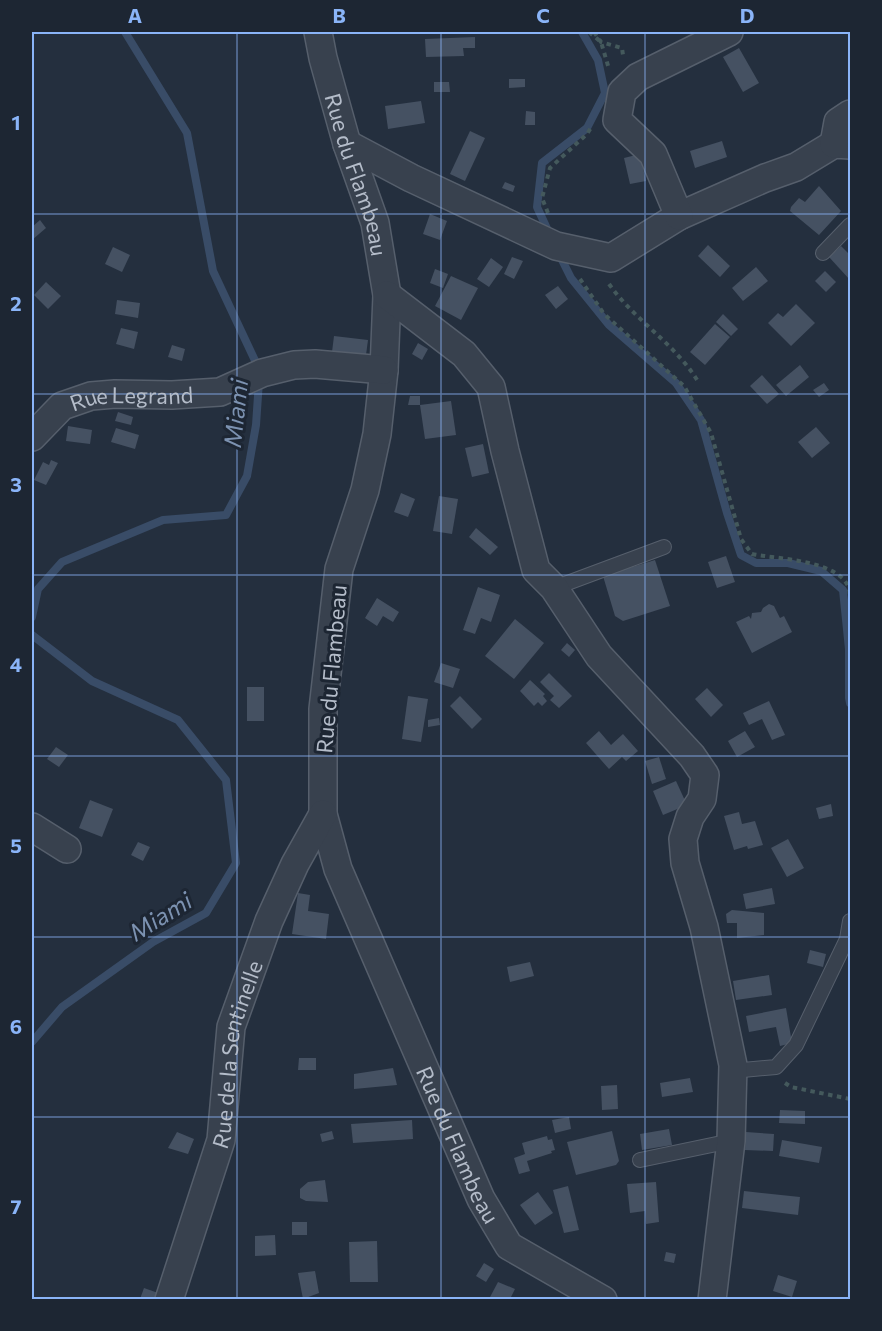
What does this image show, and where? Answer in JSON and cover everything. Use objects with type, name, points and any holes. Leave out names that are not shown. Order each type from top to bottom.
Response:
[{"type":"street","name":"Rue du Flambeau","points":[[318,32],[347,144],[375,223],[387,295],[384,370],[377,434],[365,490],[339,569],[323,709],[323,814],[338,870],[481,1199],[509,1246],[603,1299]]},
{"type":"street","points":[[679,216],[653,154],[617,120],[622,92],[619,78],[638,77],[729,32]]},
{"type":"street","points":[[347,144],[411,178],[575,251],[611,258],[679,216],[842,145],[838,122],[850,114]]},
{"type":"street","points":[[387,295],[464,354],[491,387],[536,570],[554,588],[599,656],[693,756],[705,775],[702,799],[690,817],[683,839],[685,863],[704,927],[724,1019],[732,1071],[731,1141],[712,1299]]},
{"type":"street","name":"Rue Legrand","points":[[32,437],[62,406],[91,396],[220,392],[262,374],[294,365],[315,364],[384,370]]},
{"type":"street","name":"Rue de la Sentinelle","points":[[169,1299],[221,1140],[231,1027],[269,921],[295,864],[323,814]]},
{"type":"street","points":[[32,827],[67,849]]},
{"type":"lane","points":[[823,253],[850,225]]},
{"type":"lane","points":[[554,588],[664,546]]},
{"type":"lane","points":[[732,1071],[776,1066],[796,1045],[847,939],[850,921]]},
{"type":"lane","points":[[640,1160],[731,1141]]},
{"type":"path","points":[[589,32],[601,42],[622,48],[619,78]]},
{"type":"path","points":[[594,32],[619,78]]},
{"type":"path","points":[[597,118],[587,134],[550,168],[542,198],[575,251],[620,300],[668,343],[688,365],[699,383]]},
{"type":"path","points":[[575,251],[586,288],[604,314],[684,386],[711,433],[741,539],[752,554],[816,565],[841,577],[849,588],[850,603]]},
{"type":"path","points":[[765,1067],[791,1087],[850,1099]]},
{"type":"building","points":[[475,37],[475,48],[463,48],[464,56],[426,57],[425,39]]},
{"type":"building","points":[[739,48],[759,83],[743,92],[723,57]]},
{"type":"building","points":[[509,79],[525,79],[525,87],[509,88]]},
{"type":"building","points":[[434,82],[449,82],[450,92],[434,92]]},
{"type":"building","points":[[421,101],[425,123],[388,129],[385,106]]},
{"type":"building","points":[[526,111],[535,112],[535,125],[525,125]]},
{"type":"building","points":[[470,131],[485,138],[465,181],[450,174]]},
{"type":"building","points":[[722,141],[727,157],[695,168],[690,151]]},
{"type":"building","points":[[640,154],[646,181],[630,184],[624,158]]},
{"type":"building","points":[[505,182],[515,186],[513,192],[502,188]]},
{"type":"building","points":[[819,186],[841,211],[819,235],[790,211],[799,198],[805,202]]},
{"type":"building","points":[[430,214],[447,221],[440,240],[423,234]]},
{"type":"building","points":[[40,220],[46,228],[32,240],[32,227]]},
{"type":"building","points":[[708,245],[730,266],[720,277],[698,256]]},
{"type":"building","points":[[841,246],[850,255],[850,280],[829,257]]},
{"type":"building","points":[[113,247],[130,255],[122,272],[105,264]]},
{"type":"building","points":[[512,257],[523,261],[514,279],[504,274]]},
{"type":"building","points":[[491,258],[503,267],[489,287],[477,279]]},
{"type":"building","points":[[756,267],[768,281],[743,301],[732,288]]},
{"type":"building","points":[[435,269],[448,274],[443,288],[430,283]]},
{"type":"building","points":[[825,271],[836,282],[826,292],[815,281]]},
{"type":"building","points":[[451,276],[478,288],[461,320],[435,306]]},
{"type":"building","points":[[46,282],[61,296],[48,309],[34,295]]},
{"type":"building","points":[[558,286],[568,299],[556,309],[545,295]]},
{"type":"building","points":[[117,300],[140,303],[138,318],[115,314]]},
{"type":"building","points":[[796,304],[815,323],[791,346],[768,323],[778,313],[783,317]]},
{"type":"building","points":[[723,314],[738,329],[731,336],[716,322]]},
{"type":"building","points":[[715,324],[730,337],[705,365],[690,352]]},
{"type":"building","points":[[121,328],[138,332],[134,349],[116,344]]},
{"type":"building","points":[[334,336],[368,340],[366,355],[332,352]]},
{"type":"building","points":[[418,343],[428,349],[422,360],[412,354]]},
{"type":"building","points":[[172,345],[185,349],[182,361],[168,357]]},
{"type":"building","points":[[800,365],[809,377],[786,396],[776,385]]},
{"type":"building","points":[[762,375],[779,394],[767,404],[750,386]]},
{"type":"building","points":[[824,383],[829,390],[819,397],[813,390]]},
{"type":"building","points":[[410,396],[420,396],[420,405],[408,405]]},
{"type":"building","points":[[451,401],[456,435],[425,439],[420,405]]},
{"type":"building","points":[[118,412],[133,417],[131,425],[115,421]]},
{"type":"building","points":[[68,426],[92,430],[90,444],[66,441]]},
{"type":"building","points":[[816,427],[830,443],[812,458],[798,442]]},
{"type":"building","points":[[116,428],[139,435],[135,449],[111,442]]},
{"type":"building","points":[[483,444],[489,473],[472,477],[465,448]]},
{"type":"building","points":[[51,460],[58,463],[46,485],[34,480],[43,462],[49,465]]},
{"type":"building","points":[[401,493],[415,499],[408,517],[394,512]]},
{"type":"building","points":[[439,496],[458,499],[452,534],[433,531]]},
{"type":"building","points":[[476,528],[498,547],[490,555],[469,537]]},
{"type":"building","points":[[726,556],[735,582],[717,588],[708,562]]},
{"type":"building","points":[[655,560],[670,606],[623,621],[615,616],[603,576]]},
{"type":"building","points":[[478,587],[500,595],[491,622],[481,618],[475,634],[463,630]]},
{"type":"building","points":[[377,598],[399,612],[393,622],[383,616],[377,626],[365,618]]},
{"type":"building","points":[[769,604],[774,606],[780,618],[784,616],[792,632],[752,653],[736,622],[749,616],[751,619],[752,613],[761,612]]},
{"type":"building","points":[[515,619],[544,643],[514,679],[485,656]]},
{"type":"building","points":[[567,643],[575,650],[569,657],[561,650]]},
{"type":"building","points":[[441,663],[460,669],[453,688],[434,682]]},
{"type":"building","points":[[549,673],[572,696],[559,708],[550,700],[554,696],[540,682]]},
{"type":"building","points":[[530,680],[545,694],[543,696],[547,701],[542,706],[538,702],[534,706],[520,691]]},
{"type":"building","points":[[247,687],[264,687],[264,721],[247,721]]},
{"type":"building","points":[[707,688],[723,705],[711,717],[695,699]]},
{"type":"building","points":[[408,696],[428,699],[421,742],[402,739]]},
{"type":"building","points":[[460,696],[482,719],[472,729],[450,706]]},
{"type":"building","points":[[769,701],[785,735],[772,740],[762,719],[749,725],[743,713]]},
{"type":"building","points":[[439,718],[440,725],[428,727],[428,720]]},
{"type":"building","points":[[599,731],[611,745],[623,734],[638,751],[626,761],[622,757],[609,769],[586,743]]},
{"type":"building","points":[[745,731],[755,747],[737,757],[728,741]]},
{"type":"building","points":[[56,747],[68,755],[59,767],[47,759]]},
{"type":"building","points":[[659,757],[666,779],[652,784],[645,761]]},
{"type":"building","points":[[676,781],[687,805],[663,815],[653,791]]},
{"type":"building","points":[[90,800],[113,809],[102,837],[79,828]]},
{"type":"building","points":[[831,804],[833,816],[819,819],[816,808]]},
{"type":"building","points":[[739,812],[742,824],[755,821],[763,845],[734,850],[724,816]]},
{"type":"building","points":[[788,839],[804,868],[787,877],[771,848]]},
{"type":"building","points":[[138,842],[150,847],[143,861],[131,855]]},
{"type":"building","points":[[772,888],[775,904],[746,909],[743,894]]},
{"type":"building","points":[[298,893],[310,895],[308,911],[329,914],[326,939],[292,934]]},
{"type":"building","points":[[732,910],[764,913],[764,935],[737,938],[737,923],[727,923],[726,914]]},
{"type":"building","points":[[810,950],[826,954],[823,967],[807,963]]},
{"type":"building","points":[[530,962],[534,976],[510,982],[507,967]]},
{"type":"building","points":[[769,975],[772,995],[736,1000],[733,981]]},
{"type":"building","points":[[786,1008],[792,1043],[780,1046],[776,1027],[749,1032],[746,1016]]},
{"type":"building","points":[[299,1058],[316,1058],[316,1070],[298,1070]]},
{"type":"building","points":[[393,1068],[397,1085],[354,1089],[354,1074]]},
{"type":"building","points":[[690,1078],[693,1092],[662,1097],[660,1083]]},
{"type":"building","points":[[617,1085],[618,1109],[602,1110],[601,1086]]},
{"type":"building","points":[[780,1110],[805,1111],[805,1124],[779,1123]]},
{"type":"building","points":[[569,1117],[571,1129],[555,1133],[552,1120]]},
{"type":"building","points":[[412,1120],[413,1139],[353,1143],[351,1124]]},
{"type":"building","points":[[669,1129],[672,1145],[642,1150],[640,1134]]},
{"type":"building","points":[[332,1131],[334,1139],[322,1142],[320,1134]]},
{"type":"building","points":[[612,1131],[619,1161],[616,1165],[576,1175],[567,1142]]},
{"type":"building","points":[[177,1132],[194,1139],[188,1154],[168,1148]]},
{"type":"building","points":[[746,1132],[774,1134],[773,1151],[745,1150]]},
{"type":"building","points":[[547,1136],[548,1140],[552,1139],[555,1150],[527,1161],[530,1171],[519,1174],[514,1158],[525,1154],[522,1143]]},
{"type":"building","points":[[782,1140],[822,1147],[819,1163],[779,1156]]},
{"type":"building","points":[[325,1180],[328,1202],[306,1201],[300,1198],[300,1189],[308,1182]]},
{"type":"building","points":[[656,1182],[659,1222],[646,1224],[645,1211],[630,1213],[627,1184]]},
{"type":"building","points":[[568,1186],[579,1230],[564,1233],[553,1190]]},
{"type":"building","points":[[744,1191],[800,1197],[798,1215],[742,1208]]},
{"type":"building","points":[[538,1192],[553,1213],[535,1225],[520,1205]]},
{"type":"building","points":[[292,1222],[307,1222],[307,1235],[292,1235]]},
{"type":"building","points":[[275,1235],[276,1255],[255,1256],[255,1236]]},
{"type":"building","points":[[377,1241],[378,1282],[350,1282],[349,1242]]},
{"type":"building","points":[[666,1252],[676,1254],[674,1263],[664,1261]]},
{"type":"building","points":[[484,1263],[494,1269],[486,1282],[476,1276]]},
{"type":"building","points":[[315,1271],[319,1293],[303,1299],[298,1273]]},
{"type":"building","points":[[778,1275],[797,1281],[792,1297],[773,1291]]},
{"type":"building","points":[[498,1282],[515,1289],[510,1299],[489,1299]]},
{"type":"building","points":[[144,1288],[161,1294],[159,1299],[140,1299]]},
{"type":"waterway","name":"Miami","points":[[125,32],[187,133],[213,271],[259,369]]},
{"type":"waterway","points":[[550,235],[537,207],[542,163],[587,128],[605,93],[598,60],[582,32]]},
{"type":"waterway","points":[[559,254],[571,278],[609,325],[676,383],[701,420],[741,555],[756,563],[788,563],[821,571],[843,590],[849,649],[850,703]]},
{"type":"waterway","name":"Miami","points":[[32,617],[38,589],[62,562],[163,520],[226,515],[247,476],[256,425],[259,381]]},
{"type":"waterway","name":"Miami","points":[[32,635],[92,681],[178,720],[226,780],[236,863],[206,913],[153,942],[62,1007],[32,1042]]}]
